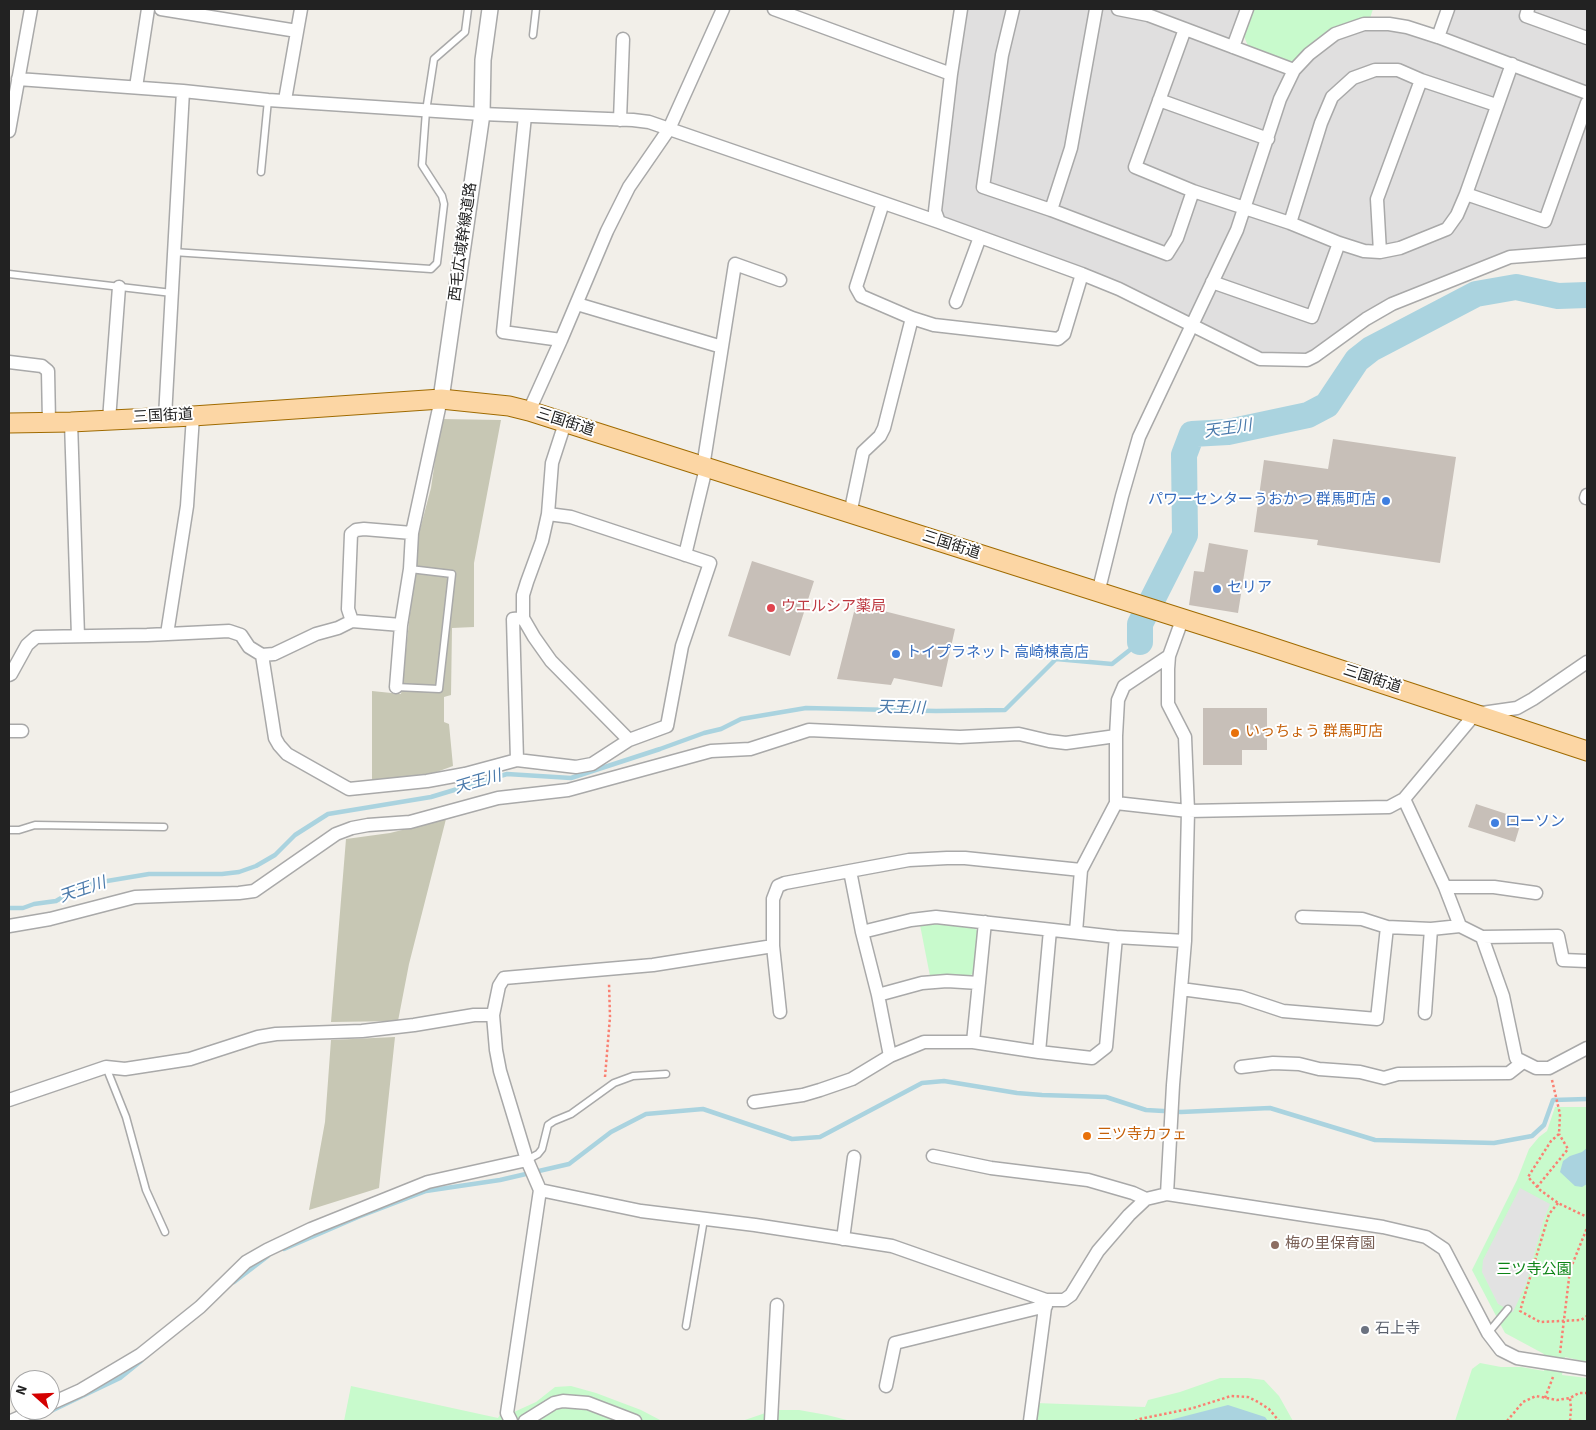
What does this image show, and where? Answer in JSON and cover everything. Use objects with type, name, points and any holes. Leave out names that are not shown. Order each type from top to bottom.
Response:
[{"type":"main road","name":"三国街道","points":[[9,422],[71,422],[193,416],[441,400],[509,406],[530,411],[565,424],[1269,646],[1587,751]]},
{"type":"street","points":[[9,131],[32,9]]},
{"type":"street","points":[[136,88],[148,9]]},
{"type":"street","points":[[161,9],[297,31]]},
{"type":"street","points":[[285,100],[301,9]]},
{"type":"street","name":"西毛広域幹線道路","points":[[441,400],[482,114],[483,60],[490,9]]},
{"type":"street","name":"西毛広域幹線道路","points":[[484,84],[500,9]]},
{"type":"street","points":[[530,411],[607,230],[629,187],[669,129],[723,9]]},
{"type":"street","points":[[774,9],[951,74]]},
{"type":"street","points":[[939,222],[935,211],[951,74],[961,9]]},
{"type":"street","points":[[1013,9],[1002,55],[983,186],[1166,254],[1177,238],[1193,191]]},
{"type":"street","points":[[1051,210],[1071,148],[1096,9]]},
{"type":"street","points":[[1118,9],[1149,12],[1185,30],[1294,70]]},
{"type":"street","points":[[1233,48],[1247,9]]},
{"type":"street","points":[[1438,37],[1448,9]]},
{"type":"street","points":[[1528,9],[1526,16],[1587,38]]},
{"type":"street","points":[[1098,593],[1139,437],[1246,208],[1280,99],[1294,70],[1309,54],[1335,34],[1364,24],[1389,24],[1407,27],[1438,37],[1587,93]]},
{"type":"street","points":[[1185,30],[1135,167],[1193,191],[1290,223],[1364,251],[1380,252],[1400,248],[1448,229],[1457,215],[1466,194],[1512,64]]},
{"type":"street","points":[[620,120],[623,39]]},
{"type":"street","points":[[9,59],[19,72],[136,88],[268,100],[482,114],[649,122],[939,222],[1082,274],[1119,289],[1260,359],[1307,360],[1366,319],[1392,304],[1510,257],[1587,251]]},
{"type":"street","points":[[1290,223],[1321,123],[1332,97],[1353,78],[1375,70],[1398,70],[1421,80],[1496,105]]},
{"type":"street","points":[[1380,252],[1377,199],[1421,80]]},
{"type":"street","points":[[165,417],[184,91]]},
{"type":"street","points":[[1159,100],[1268,139]]},
{"type":"street","points":[[1466,194],[1545,221],[1587,103]]},
{"type":"street","points":[[525,116],[503,332],[561,340]]},
{"type":"street","points":[[883,203],[856,287],[862,296],[912,318],[934,325],[1058,339],[1064,334],[1082,274]]},
{"type":"street","points":[[956,302],[980,237]]},
{"type":"street","points":[[1212,282],[1312,317],[1339,243]]},
{"type":"street","points":[[686,555],[704,467],[735,264],[780,280]]},
{"type":"street","points":[[109,420],[119,287]]},
{"type":"street","points":[[576,304],[722,347]]},
{"type":"street","points":[[850,514],[863,452],[880,436],[884,428],[912,318]]},
{"type":"street","points":[[9,362],[42,366],[48,371],[48,422]]},
{"type":"street","points":[[396,687],[401,625],[410,568],[412,533],[441,400]]},
{"type":"street","points":[[167,634],[187,506],[193,416]]},
{"type":"street","points":[[71,422],[78,636]]},
{"type":"street","points":[[565,424],[552,463],[548,514],[542,541],[523,596],[524,618],[551,661],[629,740]]},
{"type":"street","points":[[262,656],[275,738],[279,745],[287,754],[350,789],[427,781],[465,774],[517,760],[576,767],[592,764],[629,740],[667,726],[682,646],[710,563],[571,517],[548,514]]},
{"type":"street","points":[[352,621],[348,609],[349,541],[351,534],[356,530],[364,529],[412,533]]},
{"type":"street","points":[[517,760],[513,619],[524,618]]},
{"type":"street","points":[[1168,1194],[1173,1085],[1185,941],[1188,811],[1185,737],[1168,704],[1169,656],[1182,620]]},
{"type":"street","points":[[9,675],[27,645],[36,637],[229,631],[242,635],[249,647],[262,656],[274,654],[316,634],[338,628],[352,621],[401,625]]},
{"type":"street","points":[[1076,932],[1081,870],[1116,803],[1118,700],[1124,686],[1169,656]]},
{"type":"street","points":[[1116,803],[1188,811],[1389,807],[1404,799],[1475,714],[1517,708],[1533,700],[1587,662]]},
{"type":"street","points":[[9,926],[50,919],[135,897],[239,893],[254,890],[336,834],[352,828],[410,822],[498,798],[568,790],[711,752],[750,749],[809,730],[960,737],[1020,734],[1066,743],[1116,736]]},
{"type":"street","points":[[9,731],[22,731]]},
{"type":"street","points":[[1404,799],[1445,888],[1460,926]]},
{"type":"street","points":[[780,1012],[773,946],[773,899],[778,886],[792,881],[908,860],[965,858],[1081,870]]},
{"type":"street","points":[[850,872],[890,1056]]},
{"type":"street","points":[[1445,888],[1494,887],[1536,893]]},
{"type":"street","points":[[1302,917],[1362,919],[1387,927],[1431,929],[1460,926],[1482,937],[1558,936],[1563,960],[1587,961]]},
{"type":"street","points":[[862,932],[926,918],[936,918],[1116,937],[1185,941]]},
{"type":"street","points":[[973,1042],[985,922]]},
{"type":"street","points":[[1182,989],[1240,997],[1283,1011],[1377,1019],[1387,927]]},
{"type":"street","points":[[1426,1013],[1431,929]]},
{"type":"street","points":[[1039,1052],[1050,930]]},
{"type":"street","points":[[754,1102],[803,1095],[852,1079],[890,1056],[924,1042],[973,1042],[1092,1058],[1106,1047],[1116,937]]},
{"type":"street","points":[[1482,937],[1504,996],[1516,1058],[1536,1068],[1549,1068],[1587,1048]]},
{"type":"street","points":[[511,1421],[507,1413],[540,1190],[527,1160],[500,1071],[493,1028],[493,1015],[499,986],[504,978],[653,965],[773,946]]},
{"type":"street","points":[[878,994],[930,982],[979,983]]},
{"type":"street","points":[[9,1100],[106,1067],[125,1069],[190,1059],[258,1037],[276,1034],[362,1031],[474,1015],[493,1015]]},
{"type":"street","points":[[1241,1067],[1273,1063],[1299,1064],[1319,1069],[1360,1072],[1384,1078],[1398,1074],[1509,1073],[1523,1062]]},
{"type":"street","points":[[842,1239],[854,1156]]},
{"type":"street","points":[[933,1156],[991,1168],[1088,1180],[1133,1193],[1146,1199]]},
{"type":"street","points":[[60,1399],[81,1390],[140,1355],[200,1307],[246,1262],[267,1250],[311,1229],[428,1182],[527,1160]]},
{"type":"street","points":[[540,1190],[641,1211],[704,1218],[892,1246],[1046,1303]]},
{"type":"street","points":[[886,1386],[895,1343],[1046,1303],[1064,1300],[1071,1295],[1098,1252],[1129,1215],[1146,1199],[1168,1194],[1383,1227],[1426,1236],[1444,1248],[1488,1333],[1500,1350],[1517,1358],[1587,1369]]},
{"type":"street","points":[[1030,1421],[1046,1303]]},
{"type":"street","points":[[771,1421],[777,1305]]},
{"type":"street","points":[[524,1421],[554,1403],[563,1401],[588,1403],[635,1421]]},
{"type":"lane","points":[[174,252],[431,269],[437,263],[444,204],[442,196],[422,165],[426,110],[434,59],[465,32],[468,9]]},
{"type":"lane","points":[[533,35],[536,9]]},
{"type":"lane","points":[[261,172],[268,100]]},
{"type":"lane","points":[[9,274],[172,293]]},
{"type":"lane","points":[[396,687],[439,689],[452,574],[410,568]]},
{"type":"lane","points":[[9,830],[19,830],[35,825],[164,827]]},
{"type":"lane","points":[[106,1067],[126,1117],[146,1190],[165,1232]]},
{"type":"lane","points":[[527,1160],[538,1154],[542,1149],[548,1125],[571,1114],[614,1083],[633,1076],[666,1074]]},
{"type":"lane","points":[[686,1326],[704,1218]]},
{"type":"lane","points":[[1488,1333],[1508,1309]]},
{"type":"path","points":[[604,1090],[610,1017],[608,969]]},
{"type":"path","points":[[1537,1187],[1568,1149],[1559,1134],[1560,1114],[1549,1068]]},
{"type":"path","points":[[1559,1134],[1551,1141],[1528,1177],[1537,1187],[1558,1203],[1587,1217]]},
{"type":"path","points":[[1558,1203],[1549,1214],[1520,1312],[1540,1322],[1581,1320],[1587,1316]]},
{"type":"path","points":[[1545,1398],[1558,1365],[1570,1270],[1587,1228]]},
{"type":"path","points":[[1507,1421],[1523,1402],[1536,1396],[1558,1400],[1570,1398],[1579,1393],[1587,1393]]},
{"type":"path","points":[[1135,1421],[1193,1408],[1231,1396],[1248,1397],[1258,1402],[1269,1409],[1278,1421]]},
{"type":"path","points":[[1570,1398],[1570,1421]]},
{"type":"shaded area","points":[[961,9],[1247,9],[1234,47],[1294,70],[1309,54],[1364,24],[1438,37],[1448,9],[1587,9],[1587,246],[1510,257],[1392,304],[1315,356],[1260,359],[1191,325],[939,222]]},
{"type":"shaded area","points":[[441,419],[501,420],[474,563],[474,627],[452,628],[451,695],[444,697],[444,722],[449,724],[453,766],[423,777],[372,782],[372,691],[401,694],[419,533],[431,488]]},
{"type":"shaded area","points":[[446,819],[409,964],[398,1021],[331,1022],[346,839],[390,833]]},
{"type":"shaded area","points":[[395,1037],[379,1188],[309,1210],[325,1122],[331,1040]]},
{"type":"shaded area","points":[[1520,1188],[1550,1204],[1543,1222],[1526,1284],[1513,1312],[1498,1304],[1482,1272],[1483,1260]]},
{"type":"green space","points":[[1253,9],[1373,9],[1370,18],[1336,29],[1316,39],[1293,62],[1248,46],[1243,34]]},
{"type":"green space","points":[[931,922],[973,926],[978,932],[974,973],[968,977],[930,976],[920,925]]},
{"type":"green space","name":"三ツ寺公園","points":[[1555,1107],[1587,1107],[1587,1362],[1565,1357],[1562,1375],[1587,1378],[1587,1421],[1455,1421],[1472,1369],[1480,1363],[1544,1371],[1544,1354],[1505,1333],[1472,1270],[1517,1180],[1529,1149],[1547,1131]]},
{"type":"green space","points":[[1220,1378],[1264,1380],[1279,1396],[1293,1421],[1032,1421],[1036,1403],[1145,1407],[1148,1400],[1180,1392]]},
{"type":"green space","points":[[351,1386],[498,1418],[502,1411],[514,1412],[536,1402],[555,1387],[571,1386],[641,1410],[662,1421],[344,1421]]},
{"type":"green space","points":[[774,1410],[799,1410],[851,1421],[742,1421]]},
{"type":"water","points":[[1587,1148],[1587,1184],[1582,1187],[1575,1186],[1560,1172],[1563,1161]]},
{"type":"water","points":[[1228,1405],[1265,1417],[1268,1421],[1166,1421]]},
{"type":"building","name":"パワーセンターうおかつ 群馬町店","points":[[1333,439],[1456,457],[1440,563],[1317,545],[1318,540],[1254,532],[1264,460],[1328,469]]},
{"type":"building","name":"セリア","points":[[1209,543],[1248,550],[1238,613],[1189,605],[1194,571],[1204,572]]},
{"type":"building","name":"ウエルシア薬局","points":[[752,561],[814,581],[790,656],[728,636]]},
{"type":"building","name":"トイプラネット 高崎棟高店","points":[[856,604],[955,629],[942,687],[894,678],[891,685],[837,679]]},
{"type":"building","name":"いっちょう 群馬町店","points":[[1203,708],[1267,708],[1267,750],[1242,750],[1242,765],[1203,765]]},
{"type":"building","name":"ローソン","points":[[1476,804],[1522,819],[1515,842],[1468,827]]},
{"type":"waterway","name":"天王川","points":[[1140,642],[1140,624],[1185,535],[1184,455],[1192,434],[1228,432],[1308,415],[1327,405],[1357,360],[1371,349],[1476,294],[1516,287],[1558,296],[1587,295]]},
{"type":"waterway","name":"天王川","points":[[9,908],[23,908],[34,904],[56,901],[82,886],[149,874],[222,874],[239,872],[256,866],[275,855],[295,835],[328,814],[431,797],[507,774],[571,778],[721,729],[741,719],[806,708],[936,711],[1005,710],[1056,659],[1112,664],[1140,642]]},
{"type":"waterway","points":[[284,1249],[358,1217],[426,1191],[500,1180],[569,1164],[611,1132],[646,1114],[703,1109],[792,1139],[820,1137],[922,1083],[944,1081],[1017,1093],[1106,1097],[1146,1110],[1181,1112],[1270,1108],[1375,1140],[1494,1143],[1532,1136],[1544,1125],[1553,1100],[1587,1099]]},
{"type":"waterway","points":[[234,1282],[268,1256]]},
{"type":"waterway","points":[[30,1421],[120,1378],[141,1361]]},
{"type":"place","name":"パワーセンターうおかつ 群馬町店","points":[[1386,501]]},
{"type":"place","name":"セリア","points":[[1217,589]]},
{"type":"place","name":"ウエルシア薬局","points":[[771,608]]},
{"type":"place","name":"トイプラネット 高崎棟高店","points":[[896,654]]},
{"type":"place","name":"いっちょう 群馬町店","points":[[1235,733]]},
{"type":"place","name":"ローソン","points":[[1495,823]]},
{"type":"place","name":"三ツ寺カフェ","points":[[1087,1136]]},
{"type":"place","name":"梅の里保育園","points":[[1275,1245]]},
{"type":"place","name":"石上寺","points":[[1365,1330]]}]
